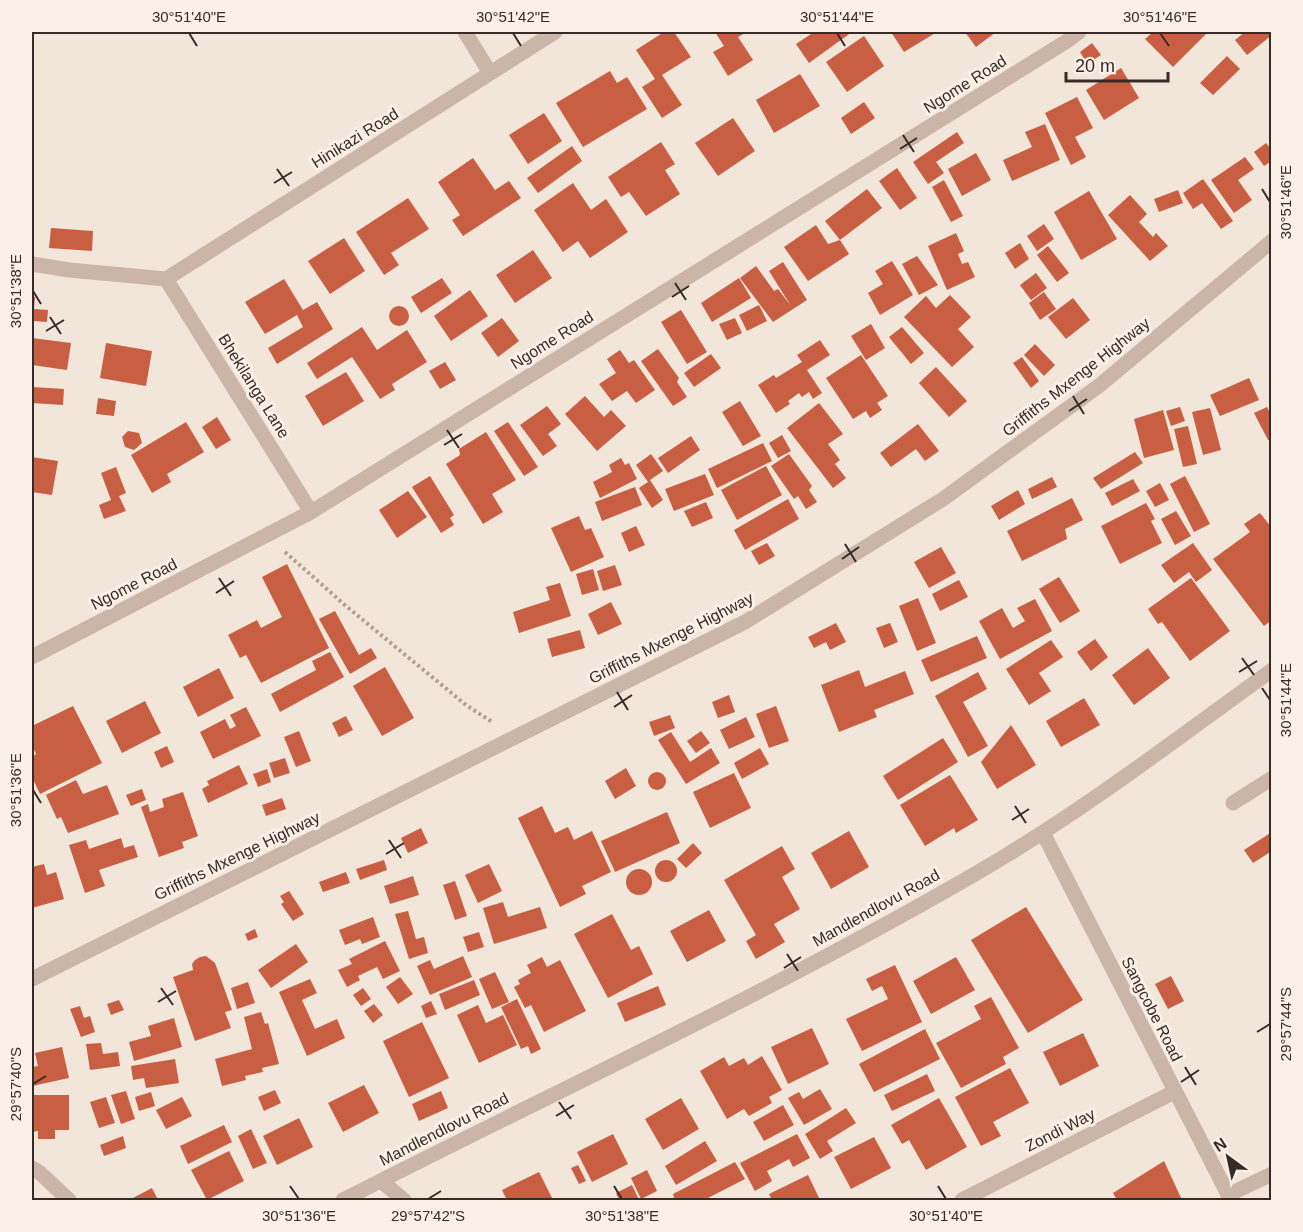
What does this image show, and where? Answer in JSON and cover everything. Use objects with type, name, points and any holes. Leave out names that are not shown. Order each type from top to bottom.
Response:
[{"type":"street","points":[[465,32],[490,73]]},
{"type":"street","name":"Hinikazi Road","points":[[166,279],[555,32]]},
{"type":"street","name":"Ngome Road","points":[[32,657],[310,512],[1079,32]]},
{"type":"street","name":"Griffiths Mxenge Highway","points":[[32,979],[746,622],[944,499],[1100,385],[1272,241]]},
{"type":"street","points":[[32,264],[69,270],[166,279]]},
{"type":"street","name":"Bhekilanga Lane","points":[[166,279],[310,512]]},
{"type":"street","name":"Mandlendlovu Road","points":[[343,1200],[824,958],[975,874],[1042,833],[1272,670]]},
{"type":"street","points":[[1233,803],[1272,778]]},
{"type":"street","name":"Sangcobe Road","points":[[1042,833],[1229,1198]]},
{"type":"street","name":"Zondi Way","points":[[962,1200],[1174,1092]]},
{"type":"street","points":[[32,1168],[69,1200]]},
{"type":"street","points":[[1229,1198],[1272,1174]]},
{"type":"street","points":[[381,1181],[404,1200]]},
{"type":"path","points":[[266,535],[346,606],[466,705],[516,737]]},
{"type":"building","points":[[664,32],[674,32],[691,57],[662,75],[682,105],[662,118],[642,87],[655,79],[636,50]]},
{"type":"building","points":[[715,32],[747,32],[738,37],[753,60],[728,76],[713,52],[724,46]]},
{"type":"building","points":[[814,32],[852,32],[809,63],[796,44]]},
{"type":"building","points":[[891,32],[937,32],[904,52]]},
{"type":"building","points":[[965,32],[996,32],[976,47]]},
{"type":"building","points":[[1153,32],[1204,32],[1206,34],[1173,67],[1145,39]]},
{"type":"building","points":[[1245,32],[1272,32],[1272,35],[1247,55],[1235,40]]},
{"type":"building","points":[[864,36],[884,66],[847,92],[826,62]]},
{"type":"building","points":[[1092,43],[1101,55],[1087,64],[1080,52]]},
{"type":"building","points":[[1227,56],[1240,69],[1213,95],[1200,83]]},
{"type":"building","points":[[1121,68],[1139,98],[1104,120],[1086,90]]},
{"type":"building","points":[[610,71],[617,83],[627,77],[647,109],[583,147],[556,103]]},
{"type":"building","points":[[800,74],[820,106],[774,133],[756,100]]},
{"type":"building","points":[[1077,97],[1093,128],[1075,137],[1086,157],[1071,165],[1045,113]]},
{"type":"building","points":[[864,102],[875,118],[851,134],[841,118]]},
{"type":"building","points":[[544,113],[562,141],[528,164],[509,135]]},
{"type":"building","points":[[733,118],[755,151],[718,176],[695,143]]},
{"type":"building","points":[[1045,124],[1060,160],[1012,181],[1003,160],[1032,147],[1025,132]]},
{"type":"building","points":[[957,132],[964,143],[936,162],[944,173],[928,184],[913,162]]},
{"type":"building","points":[[661,142],[675,164],[665,170],[680,194],[646,216],[629,192],[621,197],[608,177]]},
{"type":"building","points":[[1266,143],[1272,150],[1272,161],[1264,166],[1254,152]]},
{"type":"building","points":[[572,146],[582,161],[538,193],[527,178]]},
{"type":"building","points":[[976,153],[991,180],[962,196],[948,169]]},
{"type":"building","points":[[1245,157],[1254,169],[1238,180],[1252,200],[1234,213],[1211,180]]},
{"type":"building","points":[[473,158],[495,190],[509,181],[521,198],[463,236],[452,220],[460,215],[438,182]]},
{"type":"building","points":[[897,168],[917,198],[900,210],[879,181]]},
{"type":"building","points":[[1203,179],[1233,221],[1221,229],[1202,203],[1193,209],[1183,193]]},
{"type":"building","points":[[944,180],[963,216],[951,222],[932,187]]},
{"type":"building","points":[[573,183],[591,210],[606,199],[628,232],[590,258],[578,241],[563,252],[534,210]]},
{"type":"building","points":[[867,189],[882,208],[840,240],[825,221]]},
{"type":"building","points":[[1178,190],[1183,203],[1159,212],[1154,199]]},
{"type":"building","points":[[1089,191],[1117,239],[1081,260],[1054,212]]},
{"type":"building","points":[[1130,195],[1147,214],[1139,222],[1153,237],[1156,233],[1168,246],[1150,261],[1108,215]]},
{"type":"building","points":[[408,198],[429,229],[391,253],[399,265],[384,275],[356,232]]},
{"type":"building","points":[[1044,224],[1054,239],[1037,251],[1027,236]]},
{"type":"building","points":[[816,225],[828,244],[840,240],[849,254],[808,281],[784,247]]},
{"type":"building","points":[[51,228],[93,231],[92,251],[49,248]]},
{"type":"building","points":[[956,233],[964,251],[958,254],[962,264],[968,262],[975,277],[947,290],[928,246]]},
{"type":"building","points":[[344,238],[365,271],[330,294],[308,261]]},
{"type":"building","points":[[1020,243],[1029,259],[1015,269],[1005,253]]},
{"type":"building","points":[[1048,246],[1069,273],[1057,282],[1037,255]]},
{"type":"building","points":[[533,250],[552,278],[515,303],[496,275]]},
{"type":"building","points":[[917,256],[938,285],[919,295],[902,264]]},
{"type":"building","points":[[892,261],[913,295],[880,315],[868,293],[883,284],[875,271]]},
{"type":"building","points":[[783,262],[807,300],[773,322],[740,278],[756,266],[774,291],[778,289],[791,306],[769,271]]},
{"type":"building","points":[[1036,273],[1047,288],[1031,300],[1020,285]]},
{"type":"building","points":[[442,278],[452,293],[421,313],[411,297]]},
{"type":"building","points":[[739,278],[751,298],[712,322],[701,303]]},
{"type":"building","points":[[284,279],[303,310],[317,302],[333,329],[277,364],[268,348],[303,327],[297,315],[265,334],[245,302]]},
{"type":"building","points":[[470,290],[488,316],[451,341],[434,316]]},
{"type":"building","points":[[1044,292],[1056,309],[1040,320],[1029,303]]},
{"type":"building","points":[[950,295],[971,317],[958,329],[974,347],[952,367],[904,317],[926,296],[936,308]]},
{"type":"building","points":[[32,297],[35,297],[34,309],[48,310],[47,322],[34,321],[33,330]]},
{"type":"building","points":[[1073,298],[1090,320],[1066,339],[1048,317]]},
{"type":"building","points":[[759,305],[767,321],[747,331],[739,315]]},
{"type":"building","points":[[395,306],[403,306],[409,312],[409,320],[403,326],[395,326],[389,320],[389,312]]},
{"type":"building","points":[[681,310],[707,352],[687,364],[661,322]]},
{"type":"building","points":[[502,318],[519,341],[498,357],[481,333]]},
{"type":"building","points":[[735,318],[742,333],[727,340],[719,324]]},
{"type":"building","points":[[871,324],[885,348],[866,360],[851,336]]},
{"type":"building","points":[[362,327],[377,350],[407,330],[427,362],[392,384],[395,390],[380,399],[352,357],[317,379],[307,363]]},
{"type":"building","points":[[902,327],[924,353],[911,364],[889,337]]},
{"type":"building","points":[[32,338],[71,343],[67,370],[32,365]]},
{"type":"building","points":[[820,340],[830,355],[807,370],[822,393],[813,399],[809,392],[802,397],[799,393],[788,401],[790,404],[776,413],[758,385],[774,375],[776,378],[802,362],[797,355]]},
{"type":"building","points":[[106,343],[152,351],[146,386],[100,378]]},
{"type":"building","points":[[1035,344],[1055,365],[1044,376],[1024,355]]},
{"type":"building","points":[[658,349],[679,378],[677,382],[687,397],[673,406],[641,361]]},
{"type":"building","points":[[620,350],[629,363],[634,360],[655,390],[636,403],[627,391],[612,401],[599,384],[616,373],[607,359]]},
{"type":"building","points":[[711,354],[721,368],[694,387],[684,373]]},
{"type":"building","points":[[861,355],[888,396],[877,403],[882,410],[870,418],[866,411],[853,419],[826,378]]},
{"type":"building","points":[[1022,357],[1039,381],[1031,388],[1013,363]]},
{"type":"building","points":[[445,362],[456,380],[440,389],[429,371]]},
{"type":"building","points":[[936,367],[967,401],[949,417],[919,383]]},
{"type":"building","points":[[346,372],[364,401],[323,426],[305,396]]},
{"type":"building","points":[[1249,378],[1259,400],[1220,416],[1210,395]]},
{"type":"building","points":[[32,387],[64,389],[63,405],[32,403]]},
{"type":"building","points":[[585,396],[604,417],[611,410],[626,426],[597,451],[565,414]]},
{"type":"building","points":[[98,398],[116,401],[114,416],[96,414]]},
{"type":"building","points":[[740,401],[761,436],[743,446],[722,412]]},
{"type":"building","points":[[819,403],[843,434],[828,444],[840,460],[835,464],[846,478],[833,488],[787,428]]},
{"type":"building","points":[[547,406],[561,424],[548,434],[557,446],[543,456],[520,425]]},
{"type":"building","points":[[1180,407],[1185,421],[1171,426],[1166,411]]},
{"type":"building","points":[[1267,407],[1272,417],[1272,439],[1268,440],[1254,413]]},
{"type":"building","points":[[1210,408],[1221,450],[1203,455],[1192,412]]},
{"type":"building","points":[[1163,410],[1174,450],[1144,458],[1134,419]]},
{"type":"building","points":[[217,417],[231,440],[216,449],[202,427]]},
{"type":"building","points":[[186,422],[204,452],[167,474],[171,482],[152,493],[131,455]]},
{"type":"building","points":[[508,422],[538,467],[524,476],[494,431]]},
{"type":"building","points":[[918,424],[939,451],[925,461],[916,449],[891,467],[880,453]]},
{"type":"building","points":[[1188,426],[1197,464],[1183,467],[1174,429]]},
{"type":"building","points":[[128,431],[139,433],[142,443],[134,450],[125,447],[122,437]]},
{"type":"building","points":[[486,432],[516,480],[492,494],[503,512],[483,524],[446,464],[460,455],[459,449]]},
{"type":"building","points":[[782,435],[791,451],[778,458],[769,443]]},
{"type":"building","points":[[691,436],[700,450],[668,473],[658,458]]},
{"type":"building","points":[[763,443],[772,461],[717,488],[708,469]]},
{"type":"building","points":[[1135,452],[1143,463],[1101,489],[1093,478]]},
{"type":"building","points":[[651,454],[663,471],[650,480],[663,500],[652,508],[639,488],[648,482],[636,465]]},
{"type":"building","points":[[789,454],[812,486],[809,490],[817,502],[806,509],[798,496],[794,499],[771,466]]},
{"type":"building","points":[[32,457],[58,461],[52,495],[32,492]]},
{"type":"building","points":[[621,458],[625,465],[629,463],[637,479],[600,498],[593,482],[612,472],[609,465]]},
{"type":"building","points":[[766,466],[782,495],[737,520],[721,490]]},
{"type":"building","points":[[116,467],[126,493],[119,496],[126,511],[104,519],[99,505],[111,500],[101,473]]},
{"type":"building","points":[[705,474],[714,495],[674,511],[665,489]]},
{"type":"building","points":[[430,476],[454,515],[450,518],[454,525],[441,533],[412,487]]},
{"type":"building","points":[[1185,476],[1210,524],[1194,532],[1170,484]]},
{"type":"building","points":[[1052,477],[1057,487],[1032,499],[1028,489]]},
{"type":"building","points":[[1133,479],[1140,491],[1112,506],[1105,493]]},
{"type":"building","points":[[1160,483],[1169,500],[1155,507],[1146,491]]},
{"type":"building","points":[[635,487],[642,505],[602,521],[595,502]]},
{"type":"building","points":[[1018,490],[1025,504],[999,520],[991,506]]},
{"type":"building","points":[[408,491],[427,517],[397,538],[379,510]]},
{"type":"building","points":[[1072,498],[1083,520],[1065,529],[1067,539],[1022,561],[1007,531]]},
{"type":"building","points":[[788,499],[799,519],[745,550],[734,530]]},
{"type":"building","points":[[706,502],[713,518],[692,527],[684,511]]},
{"type":"building","points":[[1146,503],[1155,519],[1151,521],[1162,543],[1120,564],[1101,526]]},
{"type":"building","points":[[1176,511],[1191,536],[1175,545],[1161,519]]},
{"type":"building","points":[[1260,513],[1272,528],[1272,543],[1269,545],[1272,548],[1272,620],[1264,626],[1213,559],[1250,532],[1244,524]]},
{"type":"building","points":[[579,516],[585,530],[591,528],[604,557],[571,572],[551,528]]},
{"type":"building","points":[[636,526],[645,545],[629,552],[621,533]]},
{"type":"building","points":[[767,543],[775,556],[759,565],[751,551]]},
{"type":"building","points":[[1193,543],[1212,570],[1196,582],[1189,572],[1174,583],[1161,565]]},
{"type":"building","points":[[941,547],[956,573],[929,588],[914,562]]},
{"type":"building","points":[[287,564],[329,648],[261,683],[246,655],[240,658],[228,635],[257,620],[261,628],[282,617],[262,577]]},
{"type":"building","points":[[615,565],[622,585],[603,591],[597,571]]},
{"type":"building","points":[[593,569],[599,590],[582,595],[576,574]]},
{"type":"building","points":[[1059,577],[1080,611],[1060,623],[1039,589]]},
{"type":"building","points":[[1191,578],[1230,631],[1190,661],[1162,622],[1158,624],[1148,609]]},
{"type":"building","points":[[959,580],[968,597],[940,611],[932,594]]},
{"type":"building","points":[[560,583],[571,616],[519,633],[513,612],[550,600],[546,587]]},
{"type":"building","points":[[918,598],[936,643],[917,651],[899,606]]},
{"type":"building","points":[[1035,599],[1052,631],[1000,659],[979,621],[1002,608],[1013,628],[1025,621],[1017,608]]},
{"type":"building","points":[[611,602],[622,624],[598,635],[588,614]]},
{"type":"building","points":[[335,611],[359,655],[371,648],[377,658],[350,674],[319,619]]},
{"type":"building","points":[[836,623],[846,642],[830,650],[826,642],[814,648],[808,637]]},
{"type":"building","points":[[890,623],[898,642],[884,648],[876,628]]},
{"type":"building","points":[[580,630],[585,648],[552,657],[547,639]]},
{"type":"building","points":[[977,636],[987,658],[931,682],[921,660]]},
{"type":"building","points":[[1095,639],[1108,657],[1091,671],[1077,652]]},
{"type":"building","points":[[1051,640],[1063,657],[1039,673],[1051,691],[1029,705],[1006,669]]},
{"type":"building","points":[[1148,648],[1170,678],[1134,705],[1112,675]]},
{"type":"building","points":[[330,652],[344,677],[280,712],[271,694],[316,670],[312,661]]},
{"type":"building","points":[[385,667],[414,718],[382,736],[353,686]]},
{"type":"building","points":[[219,668],[234,698],[198,717],[183,687]]},
{"type":"building","points":[[859,670],[865,687],[905,671],[914,694],[874,710],[877,717],[839,732],[821,685]]},
{"type":"building","points":[[978,672],[987,689],[963,702],[988,746],[968,757],[935,696]]},
{"type":"building","points":[[729,695],[735,712],[718,718],[712,702]]},
{"type":"building","points":[[1084,698],[1100,725],[1061,747],[1046,721]]},
{"type":"building","points":[[145,701],[161,733],[122,753],[106,721]]},
{"type":"building","points":[[73,706],[102,763],[40,794],[32,777],[32,757],[36,754],[32,745],[32,726]]},
{"type":"building","points":[[776,706],[789,741],[769,748],[756,714]]},
{"type":"building","points":[[246,707],[261,736],[213,759],[200,732],[225,719],[230,729],[236,726],[230,715]]},
{"type":"building","points":[[670,715],[675,728],[654,736],[649,722]]},
{"type":"building","points":[[346,716],[353,730],[339,737],[332,723]]},
{"type":"building","points":[[746,717],[755,737],[729,749],[720,730]]},
{"type":"building","points":[[1011,725],[1036,765],[997,789],[981,762]]},
{"type":"building","points":[[299,731],[311,761],[296,767],[284,737]]},
{"type":"building","points":[[701,731],[710,743],[696,753],[687,741]]},
{"type":"building","points":[[671,732],[690,762],[711,748],[720,763],[686,784],[658,740]]},
{"type":"building","points":[[943,738],[958,762],[898,800],[883,776]]},
{"type":"building","points":[[167,746],[174,762],[161,768],[154,752]]},
{"type":"building","points":[[760,748],[769,764],[742,779],[734,763]]},
{"type":"building","points":[[285,758],[290,773],[274,778],[269,763]]},
{"type":"building","points":[[239,765],[248,784],[208,803],[202,789],[209,785],[207,781]]},
{"type":"building","points":[[626,768],[636,786],[615,799],[605,781]]},
{"type":"building","points":[[267,769],[271,782],[258,787],[253,774]]},
{"type":"building","points":[[653,772],[661,772],[666,777],[664,788],[653,790],[648,785],[648,777]]},
{"type":"building","points":[[734,773],[751,808],[710,828],[693,792]]},
{"type":"building","points":[[950,775],[978,820],[956,833],[954,828],[925,846],[900,805]]},
{"type":"building","points":[[76,780],[83,794],[107,785],[119,814],[68,833],[61,817],[57,819],[46,795]]},
{"type":"building","points":[[142,789],[146,800],[131,806],[126,795]]},
{"type":"building","points":[[183,792],[198,836],[182,842],[184,848],[159,857],[141,807],[148,804],[150,812],[164,807],[162,799]]},
{"type":"building","points":[[282,798],[286,809],[266,816],[262,805]]},
{"type":"building","points":[[542,806],[555,833],[568,827],[574,840],[592,831],[611,872],[582,886],[586,894],[560,907],[518,818]]},
{"type":"building","points":[[667,812],[680,843],[615,872],[601,841]]},
{"type":"building","points":[[421,828],[428,843],[408,853],[401,838]]},
{"type":"building","points":[[849,831],[869,867],[831,889],[811,853]]},
{"type":"building","points":[[1272,832],[1272,851],[1253,863],[1244,850]]},
{"type":"building","points":[[121,838],[124,848],[134,845],[138,857],[99,870],[105,886],[85,893],[69,845],[86,840],[89,849]]},
{"type":"building","points":[[693,843],[702,853],[686,868],[677,859]]},
{"type":"building","points":[[782,846],[795,869],[782,877],[800,909],[774,924],[785,942],[756,959],[746,941],[756,935],[724,880]]},
{"type":"building","points":[[384,860],[387,870],[360,880],[356,869]]},
{"type":"building","points":[[666,860],[674,863],[677,871],[674,879],[666,882],[658,879],[655,871],[658,863]]},
{"type":"building","points":[[44,864],[47,875],[56,872],[64,899],[32,908],[32,867]]},
{"type":"building","points":[[489,864],[502,891],[478,903],[465,875]]},
{"type":"building","points":[[639,869],[648,873],[652,882],[648,891],[639,895],[630,891],[626,882],[630,873]]},
{"type":"building","points":[[346,872],[350,883],[323,892],[319,882]]},
{"type":"building","points":[[413,876],[419,895],[390,904],[384,886]]},
{"type":"building","points":[[455,881],[467,916],[455,920],[443,885]]},
{"type":"building","points":[[289,891],[304,914],[293,921],[281,904],[284,902],[280,896]]},
{"type":"building","points":[[503,902],[508,917],[540,907],[547,928],[494,944],[483,908]]},
{"type":"building","points":[[1026,907],[1083,1000],[1028,1033],[971,940]]},
{"type":"building","points":[[709,910],[726,941],[687,962],[670,931]]},
{"type":"building","points":[[408,911],[416,939],[424,937],[428,953],[409,959],[395,914]]},
{"type":"building","points":[[612,914],[631,950],[639,946],[653,974],[608,998],[574,934]]},
{"type":"building","points":[[373,917],[380,937],[362,944],[360,939],[345,945],[339,930]]},
{"type":"building","points":[[255,929],[258,937],[248,941],[245,934]]},
{"type":"building","points":[[479,932],[484,947],[468,952],[463,937]]},
{"type":"building","points":[[385,941],[400,971],[383,979],[377,967],[358,976],[360,980],[347,987],[338,970],[352,964],[349,959]]},
{"type":"building","points":[[296,944],[308,962],[271,988],[258,970]]},
{"type":"building","points":[[206,956],[215,963],[232,1010],[225,1012],[231,1028],[195,1041],[173,977],[193,970],[192,964],[195,960]]},
{"type":"building","points":[[463,956],[472,977],[430,995],[417,966],[430,960],[434,969]]},
{"type":"building","points":[[542,957],[547,967],[560,960],[586,1011],[544,1032],[531,1005],[525,1008],[514,987],[520,984],[518,980],[531,973],[527,965]]},
{"type":"building","points":[[956,957],[975,990],[931,1014],[913,981]]},
{"type":"building","points":[[895,965],[922,1022],[862,1051],[846,1019],[888,999],[882,986],[872,991],[866,979]]},
{"type":"building","points":[[495,972],[509,1002],[492,1009],[479,979]]},
{"type":"building","points":[[1171,976],[1184,1001],[1168,1009],[1155,984]]},
{"type":"building","points":[[400,977],[413,994],[398,1004],[386,987]]},
{"type":"building","points":[[310,979],[317,993],[302,1000],[315,1029],[337,1019],[345,1038],[307,1056],[279,992]]},
{"type":"building","points":[[474,980],[480,995],[445,1010],[439,994]]},
{"type":"building","points":[[248,982],[255,1003],[237,1009],[231,988]]},
{"type":"building","points":[[658,986],[666,1005],[625,1022],[617,1003]]},
{"type":"building","points":[[363,988],[371,999],[361,1006],[353,995]]},
{"type":"building","points":[[991,997],[1019,1048],[1003,1057],[1006,1064],[961,1088],[936,1043],[981,1019],[974,1006]]},
{"type":"building","points":[[517,999],[541,1049],[531,1054],[528,1046],[521,1049],[501,1007]]},
{"type":"building","points":[[119,1000],[124,1010],[111,1015],[107,1004]]},
{"type":"building","points":[[431,1001],[437,1014],[426,1018],[421,1006]]},
{"type":"building","points":[[374,1004],[383,1015],[373,1023],[364,1011]]},
{"type":"building","points":[[478,1005],[486,1023],[503,1015],[517,1045],[479,1063],[457,1015]]},
{"type":"building","points":[[80,1006],[84,1018],[90,1016],[95,1032],[81,1037],[70,1009]]},
{"type":"building","points":[[261,1012],[265,1024],[268,1023],[279,1064],[262,1068],[263,1072],[245,1076],[246,1080],[222,1086],[215,1059],[252,1049],[244,1017]]},
{"type":"building","points":[[174,1018],[182,1047],[134,1061],[129,1042],[151,1036],[148,1026]]},
{"type":"building","points":[[422,1022],[449,1078],[409,1097],[383,1041]]},
{"type":"building","points":[[812,1028],[829,1064],[788,1084],[771,1047]]},
{"type":"building","points":[[925,1029],[940,1059],[874,1092],[859,1064]]},
{"type":"building","points":[[1083,1033],[1099,1066],[1060,1086],[1043,1052]]},
{"type":"building","points":[[101,1043],[103,1054],[118,1052],[120,1066],[90,1070],[86,1044]]},
{"type":"building","points":[[62,1047],[69,1078],[32,1086],[32,1067],[38,1066],[35,1053]]},
{"type":"building","points":[[762,1056],[782,1090],[769,1097],[772,1103],[749,1116],[744,1109],[727,1119],[700,1071],[724,1057],[729,1066],[744,1058],[748,1065]]},
{"type":"building","points":[[175,1059],[179,1083],[146,1088],[144,1078],[133,1080],[131,1066]]},
{"type":"building","points":[[1010,1068],[1029,1103],[993,1122],[1001,1136],[981,1146],[955,1097]]},
{"type":"building","points":[[927,1074],[935,1091],[892,1111],[884,1095]]},
{"type":"building","points":[[364,1085],[379,1113],[343,1132],[328,1103]]},
{"type":"building","points":[[820,1089],[832,1109],[804,1125],[788,1098],[799,1092],[803,1099]]},
{"type":"building","points":[[275,1090],[281,1103],[264,1111],[258,1097]]},
{"type":"building","points":[[126,1091],[135,1119],[121,1124],[111,1095]]},
{"type":"building","points":[[441,1091],[448,1108],[419,1121],[412,1104]]},
{"type":"building","points":[[151,1092],[155,1106],[139,1111],[135,1097]]},
{"type":"building","points":[[32,1095],[69,1095],[69,1130],[55,1130],[55,1139],[38,1139],[38,1131],[32,1132]]},
{"type":"building","points":[[106,1097],[115,1123],[99,1128],[90,1102]]},
{"type":"building","points":[[182,1097],[192,1116],[166,1129],[156,1110]]},
{"type":"building","points":[[681,1098],[699,1129],[663,1150],[645,1119]]},
{"type":"building","points":[[939,1098],[967,1147],[926,1170],[909,1140],[902,1144],[891,1125]]},
{"type":"building","points":[[783,1105],[794,1125],[764,1141],[753,1122]]},
{"type":"building","points":[[846,1108],[856,1123],[827,1141],[833,1151],[820,1159],[805,1134]]},
{"type":"building","points":[[299,1118],[313,1147],[277,1165],[263,1136]]},
{"type":"building","points":[[224,1125],[232,1142],[188,1164],[180,1146]]},
{"type":"building","points":[[251,1129],[267,1163],[253,1169],[238,1136]]},
{"type":"building","points":[[613,1134],[628,1164],[592,1182],[577,1152]]},
{"type":"building","points":[[797,1134],[810,1158],[793,1167],[789,1159],[767,1171],[772,1181],[755,1191],[740,1163]]},
{"type":"building","points":[[123,1136],[126,1148],[104,1156],[100,1145]]},
{"type":"building","points":[[874,1137],[891,1168],[851,1189],[834,1157]]},
{"type":"building","points":[[705,1141],[717,1161],[676,1185],[665,1166]]},
{"type":"building","points":[[229,1151],[244,1181],[207,1200],[191,1170]]},
{"type":"building","points":[[1164,1161],[1182,1200],[1117,1200],[1113,1193]]},
{"type":"building","points":[[735,1162],[745,1179],[704,1200],[675,1200],[673,1194]]},
{"type":"building","points":[[578,1165],[586,1181],[579,1184],[571,1168]]},
{"type":"building","points":[[647,1170],[657,1191],[641,1199],[631,1178]]},
{"type":"building","points":[[539,1172],[553,1200],[507,1200],[502,1190]]},
{"type":"building","points":[[808,1175],[820,1200],[772,1200],[769,1194]]},
{"type":"building","points":[[632,1185],[639,1200],[619,1200],[616,1193]]},
{"type":"building","points":[[152,1188],[158,1200],[129,1200]]}]
